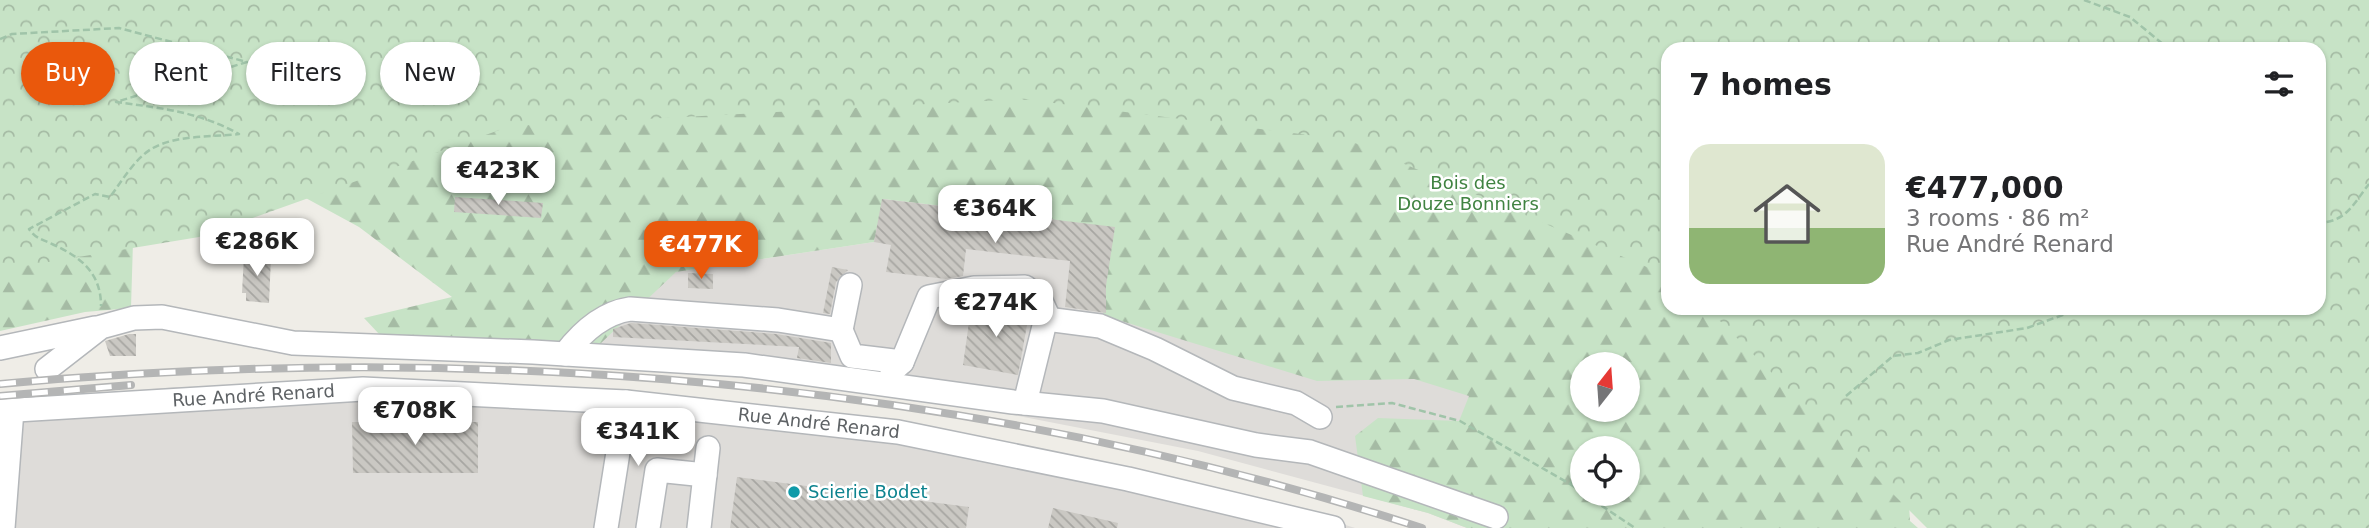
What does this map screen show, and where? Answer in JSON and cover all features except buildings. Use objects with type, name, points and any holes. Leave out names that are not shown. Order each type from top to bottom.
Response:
[{"type":"street","points":[[849,380],[852,356],[841,330],[850,285]]},
{"type":"street","points":[[886,385],[889,375],[902,362],[929,297],[974,288],[1025,287],[1040,299],[1047,314],[1025,403]]},
{"type":"street","points":[[565,354],[595,324],[614,312],[629,309],[778,320],[841,330]]},
{"type":"street","points":[[0,348],[134,318],[162,317],[293,343],[565,354],[744,365],[1103,411],[1256,446],[1310,452],[1496,517]]},
{"type":"street","points":[[1054,320],[1100,326],[1156,349],[1233,388],[1296,403],[1320,416]]},
{"type":"street","points":[[47,369],[101,327]]},
{"type":"street","points":[[852,356],[902,362]]},
{"type":"street","name":"Rue André Renard","points":[[6,410],[363,389],[626,402],[898,432],[1128,480],[1278,522],[1333,528]]},
{"type":"street","points":[[606,528],[626,402]]},
{"type":"street","points":[[3,528],[6,410]]},
{"type":"street","points":[[699,528],[708,448]]},
{"type":"street","points":[[648,528],[657,470],[705,475]]},
{"type":"path","points":[[2084,0],[2130,17],[2160,42]]},
{"type":"path","points":[[0,39],[12,34],[120,29],[247,62],[116,102],[183,111],[214,120],[239,134],[176,141],[153,148],[128,172],[110,197],[95,194],[29,229],[35,238],[68,252],[90,268],[101,287],[101,327]]},
{"type":"path","points":[[2326,222],[2335,221],[2353,208],[2369,184]]},
{"type":"path","points":[[1846,396],[1893,356],[1918,353],[1950,340],[2027,328],[2063,315]]},
{"type":"path","points":[[1320,416],[1340,404],[1392,403],[1460,421],[1570,484]]},
{"type":"path","points":[[1602,506],[1635,528]]},
{"type":"shaded area","points":[[882,199],[1114,226],[1570,405],[1570,422],[1616,422],[1624,436],[1570,436],[1570,506],[1640,506],[1640,465],[1676,528],[1467,528],[1428,513],[1198,451],[931,399],[650,368],[503,359],[676,272],[874,242]]},
{"type":"shaded area","points":[[334,386],[623,396],[1304,512],[1355,528],[0,528],[18,400],[176,387]]},
{"type":"green space","name":"Bois des Douze Bonniers","points":[[0,0],[2369,0],[2369,528],[1909,505],[1910,521],[1918,528],[1467,528],[1428,513],[1363,496],[1355,436],[1378,418],[1459,421],[1469,396],[1414,379],[1317,381],[1105,316],[1053,219],[883,199],[874,242],[676,272],[600,344],[379,334],[364,318],[452,297],[359,227],[280,184],[133,242],[131,308],[85,312],[0,331]]},
{"type":"green space","points":[[0,0],[2369,0],[2369,528],[1927,528],[1714,315],[2326,315],[2326,42],[1661,42],[1661,273],[1348,140],[1022,99],[511,126],[199,237],[0,270]]},
{"type":"railway","points":[[0,384],[179,372],[359,367],[539,371],[718,384],[897,406],[1074,437],[1250,477],[1422,528]]},
{"type":"railway","points":[[0,396],[131,385]]},
{"type":"place","name":"Scierie Bodet","points":[[794,492]]}]
